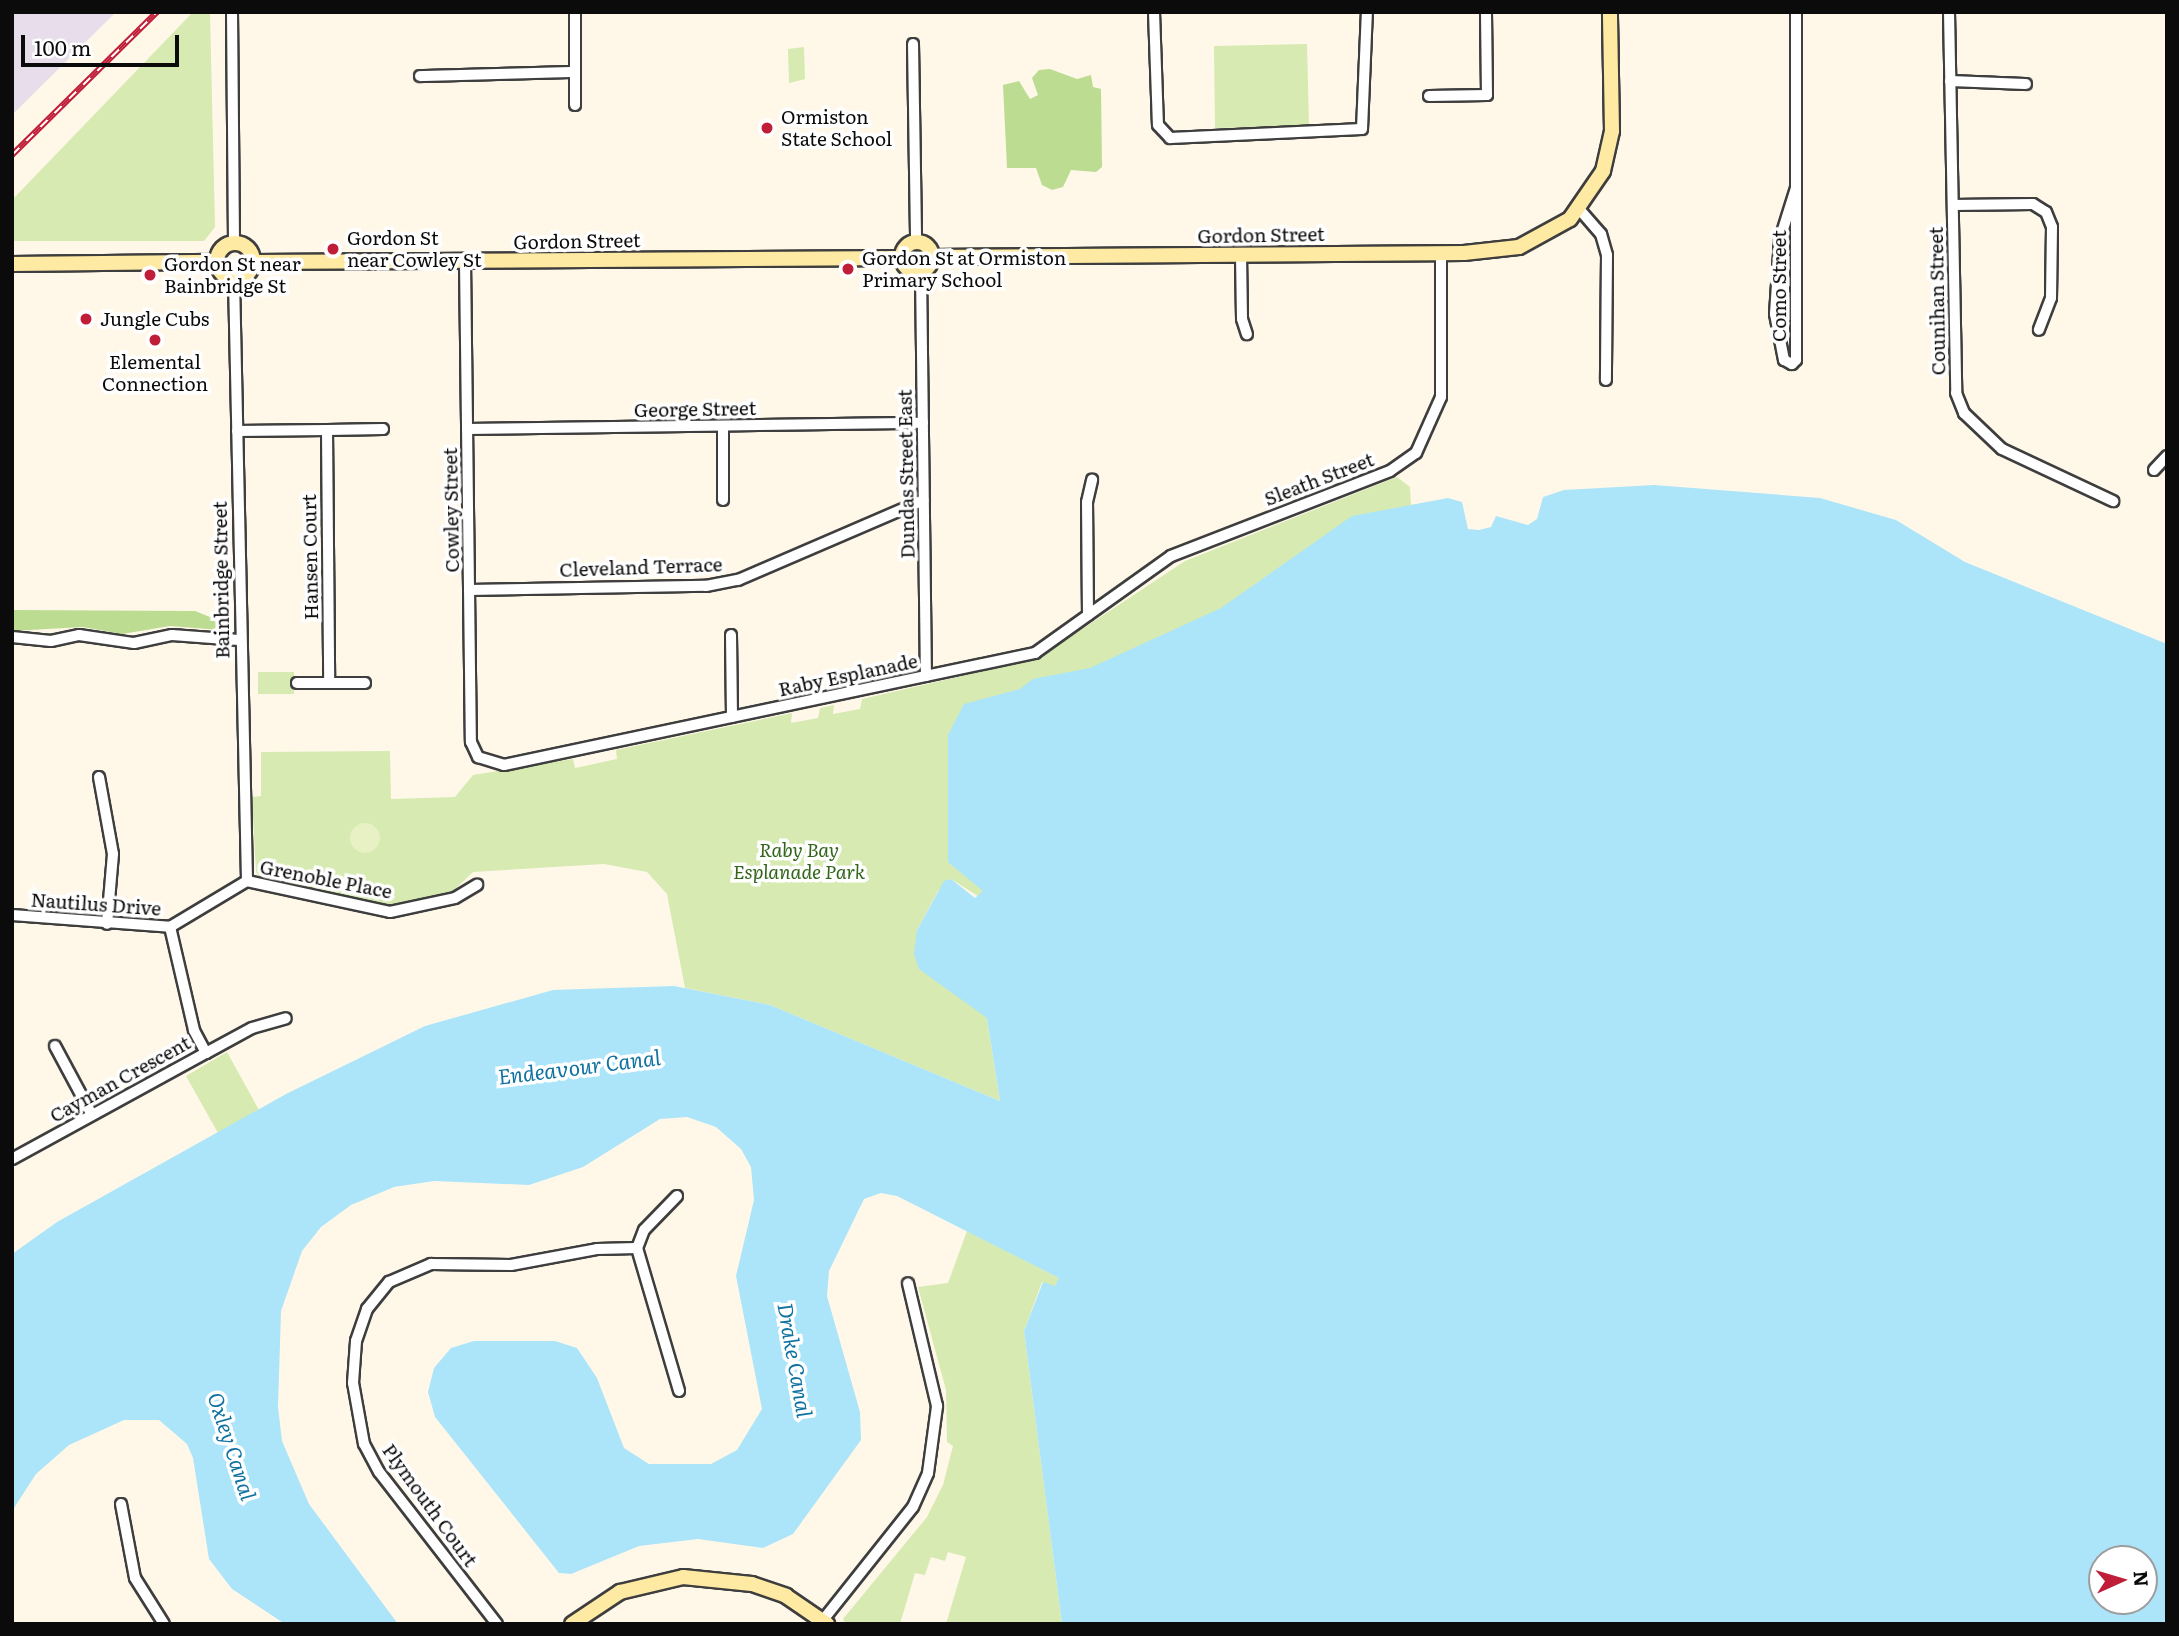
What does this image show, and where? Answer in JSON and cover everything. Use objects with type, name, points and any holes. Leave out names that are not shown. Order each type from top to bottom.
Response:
[{"type":"street","points":[[234,12],[234,243]]},
{"type":"street","points":[[575,12],[575,105]]},
{"type":"street","points":[[1154,12],[1158,125],[1170,138],[1362,129],[1367,12]]},
{"type":"street","points":[[1429,96],[1487,95],[1486,12]]},
{"type":"street","name":"Gordon Street","points":[[932,257],[1441,253],[1519,247],[1558,228],[1580,210],[1597,187],[1609,154],[1610,12]]},
{"type":"street","name":"Como Street","points":[[1796,12],[1796,188],[1796,360],[1793,364],[1783,360],[1775,314],[1780,239],[1796,188]]},
{"type":"street","name":"Counihan Street","points":[[1949,12],[1956,393],[1964,412],[2002,449],[2113,501]]},
{"type":"street","points":[[913,44],[916,242]]},
{"type":"street","points":[[420,76],[575,72]]},
{"type":"street","points":[[1950,81],[2026,85]]},
{"type":"street","points":[[1953,205],[2033,204],[2046,212],[2052,228],[2051,298],[2039,330]]},
{"type":"street","points":[[1580,210],[1601,234],[1606,255],[1606,380]]},
{"type":"street","points":[[916,242],[929,248],[932,257],[921,271],[908,269],[902,258],[905,249],[916,242]]},
{"type":"street","points":[[234,243],[246,247],[253,262],[244,276],[234,279],[221,272],[217,262],[222,249],[234,243]]},
{"type":"street","name":"Sleath Street","points":[[1197,545],[1390,471],[1416,453],[1441,397],[1441,253]]},
{"type":"street","points":[[1241,255],[1247,334]]},
{"type":"street","name":"Gordon Street","points":[[253,262],[902,258]]},
{"type":"street","name":"Cowley Street","points":[[465,261],[471,741],[478,757]]},
{"type":"street","points":[[14,264],[217,262]]},
{"type":"street","name":"Dundas Street East","points":[[921,271],[926,676]]},
{"type":"street","name":"Bainbridge Street","points":[[234,279],[239,640],[247,881]]},
{"type":"street","name":"George Street","points":[[467,429],[923,423]]},
{"type":"street","points":[[723,426],[723,500]]},
{"type":"street","points":[[237,431],[383,429]]},
{"type":"street","name":"Hansen Court","points":[[327,430],[329,683]]},
{"type":"street","points":[[2154,470],[2167,456]]},
{"type":"street","points":[[1088,615],[1087,502],[1092,480]]},
{"type":"street","name":"Cleveland Terrace","points":[[469,590],[706,586],[738,580],[924,500]]},
{"type":"street","name":"Raby Esplanade","points":[[478,757],[504,765],[1035,653],[1142,572],[1197,545]]},
{"type":"street","points":[[12,637],[51,641],[79,635],[134,643],[172,635],[239,640]]},
{"type":"street","points":[[731,635],[732,717]]},
{"type":"street","points":[[297,683],[365,683]]},
{"type":"street","points":[[99,777],[113,854],[107,924]]},
{"type":"street","name":"Grenoble Place","points":[[247,881],[390,912],[454,898],[477,885]]},
{"type":"street","name":"Nautilus Drive","points":[[12,915],[170,927],[247,881]]},
{"type":"street","name":"Cayman Crescent","points":[[12,1159],[206,1053],[194,1030],[170,927]]},
{"type":"street","points":[[206,1053],[252,1028],[286,1018]]},
{"type":"street","points":[[55,1046],[92,1115]]},
{"type":"street","points":[[677,1196],[644,1230],[637,1248],[679,1391]]},
{"type":"street","name":"Plymouth Court","points":[[497,1624],[379,1472],[364,1444],[353,1383],[356,1341],[367,1309],[389,1282],[431,1264],[521,1264],[597,1248],[637,1248]]},
{"type":"street","points":[[572,1624],[620,1592],[683,1577],[752,1584],[786,1596],[825,1622],[913,1507],[928,1473],[937,1406],[908,1283]]},
{"type":"street","points":[[121,1504],[135,1578],[164,1624]]},
{"type":"shaded area","points":[[12,12],[116,12],[12,115]]},
{"type":"green space","points":[[193,12],[210,12],[215,227],[204,241],[12,241],[12,200]]},
{"type":"green space","points":[[1307,44],[1309,126],[1215,128],[1214,46]]},
{"type":"green space","points":[[804,47],[805,79],[789,83],[788,49]]},
{"type":"green space","points":[[1050,69],[1077,79],[1091,75],[1093,87],[1101,89],[1102,167],[1096,172],[1071,170],[1063,187],[1052,190],[1042,185],[1036,168],[1007,168],[1003,85],[1019,81],[1030,99],[1038,95],[1032,78],[1039,70]]},
{"type":"green space","name":"Raby Bay Esplanade Park","points":[[1397,477],[1410,487],[1411,505],[1435,501],[981,898],[951,879],[938,891],[917,930],[987,1018],[1000,1101],[770,1005],[685,988],[667,894],[647,872],[604,864],[473,872],[451,893],[394,906],[261,880],[256,872],[252,797],[261,796],[261,752],[390,751],[391,799],[455,797],[473,775],[573,759],[575,768],[617,759],[616,750],[792,713],[791,723],[818,718],[820,708],[834,705],[833,714],[860,709],[862,699],[1037,659],[1185,561]]},
{"type":"green space","points":[[12,610],[195,611],[210,617],[217,611],[224,623],[220,630],[170,626],[122,634],[83,627],[12,631]]},
{"type":"green space","points":[[258,672],[294,672],[294,694],[258,694]]},
{"type":"green space","points":[[365,823],[371,824],[379,832],[379,844],[371,852],[365,853],[359,852],[351,844],[350,838],[351,832],[359,824]]},
{"type":"green space","points":[[227,1052],[259,1110],[218,1133],[186,1076]]},
{"type":"green space","points":[[967,1231],[1059,1278],[1055,1287],[1042,1282],[1024,1331],[1062,1624],[946,1624],[966,1557],[948,1552],[945,1561],[931,1557],[925,1575],[915,1573],[900,1624],[846,1624],[843,1619],[927,1517],[943,1485],[953,1446],[947,1442],[946,1390],[918,1287],[948,1283]]},
{"type":"water","points":[[1654,485],[1820,498],[1896,520],[1965,562],[2167,644],[2167,1624],[1062,1624],[1024,1331],[1043,1282],[1055,1286],[1059,1278],[897,1196],[881,1193],[864,1199],[829,1271],[827,1296],[860,1412],[861,1440],[793,1534],[763,1548],[698,1539],[639,1546],[571,1574],[559,1573],[435,1417],[428,1392],[434,1368],[451,1348],[474,1341],[555,1341],[577,1348],[597,1378],[624,1448],[649,1464],[711,1464],[737,1450],[762,1409],[736,1276],[754,1200],[751,1167],[741,1149],[716,1127],[687,1117],[660,1119],[583,1167],[529,1185],[434,1181],[394,1187],[351,1205],[321,1227],[302,1251],[281,1311],[278,1407],[282,1441],[309,1504],[398,1624],[285,1624],[232,1589],[209,1559],[193,1458],[187,1444],[159,1420],[124,1420],[69,1445],[36,1474],[12,1511],[12,1254],[57,1222],[286,1094],[425,1026],[553,990],[674,986],[770,1005],[1000,1101],[987,1018],[919,969],[914,954],[917,930],[944,881],[951,879],[975,898],[983,891],[948,862],[948,735],[964,704],[1020,689],[1033,679],[1090,668],[1221,608],[1352,516],[1448,498],[1462,502],[1468,529],[1479,530],[1491,527],[1496,516],[1528,525],[1537,519],[1543,497],[1564,490]]},
{"type":"railway","points":[[12,155],[157,12]]},
{"type":"place","name":"Ormiston State School","points":[[767,128]]},
{"type":"place","name":"Gordon St near Cowley St","points":[[333,249]]},
{"type":"place","name":"Gordon St at Ormiston Primary School","points":[[848,269]]},
{"type":"place","name":"Gordon St near Bainbridge St","points":[[150,275]]},
{"type":"place","name":"Jungle Cubs","points":[[86,319]]},
{"type":"place","name":"Elemental Connection","points":[[155,340]]},
{"type":"water label","name":"Endeavour Canal","points":[[579,1066]]},
{"type":"water label","name":"Drake Canal","points":[[796,1360]]},
{"type":"water label","name":"Oxley Canal","points":[[233,1446]]}]
